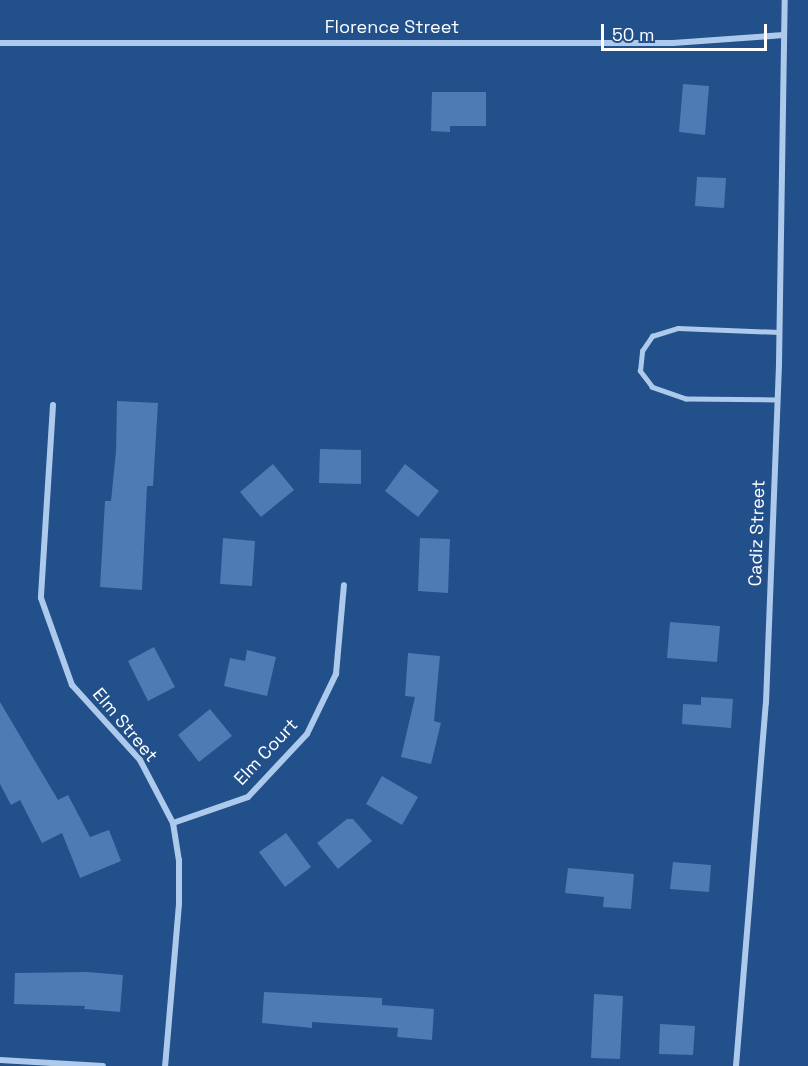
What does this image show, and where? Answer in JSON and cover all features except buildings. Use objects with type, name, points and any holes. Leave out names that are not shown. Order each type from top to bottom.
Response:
[{"type":"street","name":"Cadiz Street","points":[[736,1066],[760,804],[777,400],[785,0]]},
{"type":"street","name":"Florence Street","points":[[0,43],[673,43],[784,35]]},
{"type":"street","name":"Elm Street","points":[[52,405],[40,598],[72,685],[140,760],[173,823],[179,860],[179,904],[165,1066]]},
{"type":"street","name":"Elm Court","points":[[173,823],[248,797],[307,734],[336,674],[344,585]]},
{"type":"street","points":[[0,1060],[103,1066]]},
{"type":"lane","points":[[777,400],[686,399],[652,387],[640,370],[642,351],[652,336],[678,328],[779,332]]}]
